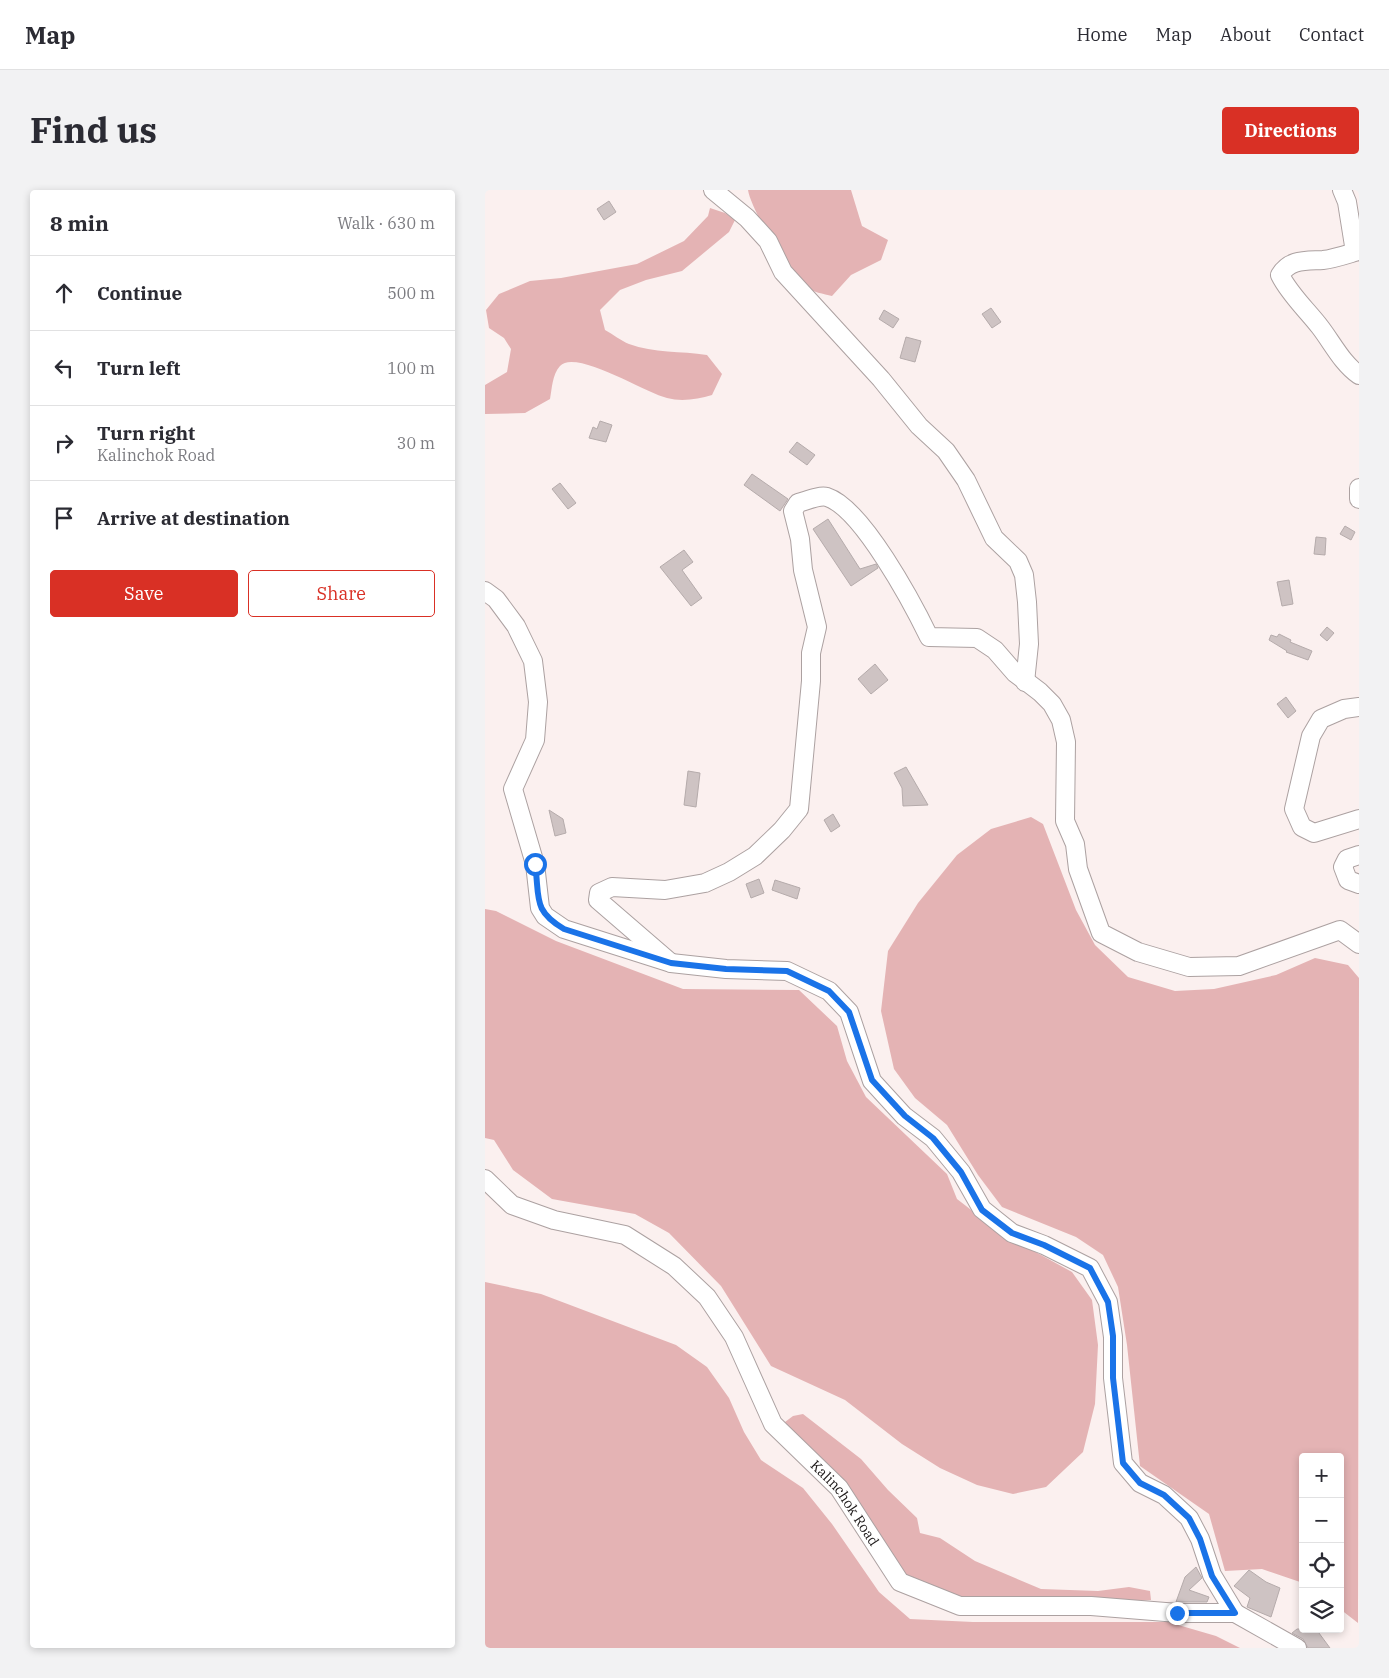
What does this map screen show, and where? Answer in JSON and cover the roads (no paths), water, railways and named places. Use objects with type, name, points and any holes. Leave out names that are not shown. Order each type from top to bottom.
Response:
[{"type":"street","points":[[713,190],[747,218],[768,242],[783,272],[881,379],[919,426],[946,452],[966,480],[994,538],[1018,561],[1023,574],[1029,644],[1025,682]]},
{"type":"street","points":[[1342,190],[1347,202],[1355,252],[1324,260],[1303,259],[1285,267],[1280,275],[1286,288],[1321,327],[1348,367],[1359,375]]},
{"type":"street","points":[[1359,488],[1359,499]]},
{"type":"street","points":[[671,963],[598,900],[599,892],[612,887],[665,890],[705,883],[729,872],[755,856],[782,830],[799,809],[811,681],[811,653],[817,627],[803,570],[800,539],[793,511],[797,504],[825,496],[837,502],[862,528],[889,563],[913,604],[929,637],[977,638],[995,650],[1025,682],[1040,692],[1052,704],[1061,720],[1066,742],[1065,821],[1075,844],[1077,869],[1101,933],[1138,952],[1189,967],[1239,966],[1340,930],[1359,944]]},
{"type":"street","points":[[485,591],[496,599],[515,626],[533,661],[538,702],[535,740],[513,789],[535,864],[539,908],[552,922],[564,929],[671,963],[726,969],[787,971],[829,991],[849,1012],[872,1080],[905,1116],[933,1138],[961,1172],[982,1210],[1012,1233],[1044,1245],[1090,1268],[1108,1302],[1113,1336],[1113,1378],[1123,1463],[1140,1483],[1164,1495],[1189,1518],[1200,1539],[1212,1576],[1235,1613]]},
{"type":"street","points":[[1359,707],[1344,708],[1321,718],[1311,736],[1294,809],[1301,827],[1314,834],[1359,819]]},
{"type":"street","points":[[1359,854],[1347,859],[1343,867],[1348,880],[1359,884]]},
{"type":"street","name":"Kalinchok Road","points":[[485,1179],[512,1205],[554,1220],[625,1235],[674,1266],[707,1297],[734,1337],[773,1424],[839,1488],[900,1582],[960,1606],[1091,1606],[1177,1613],[1235,1613],[1297,1648]]}]
